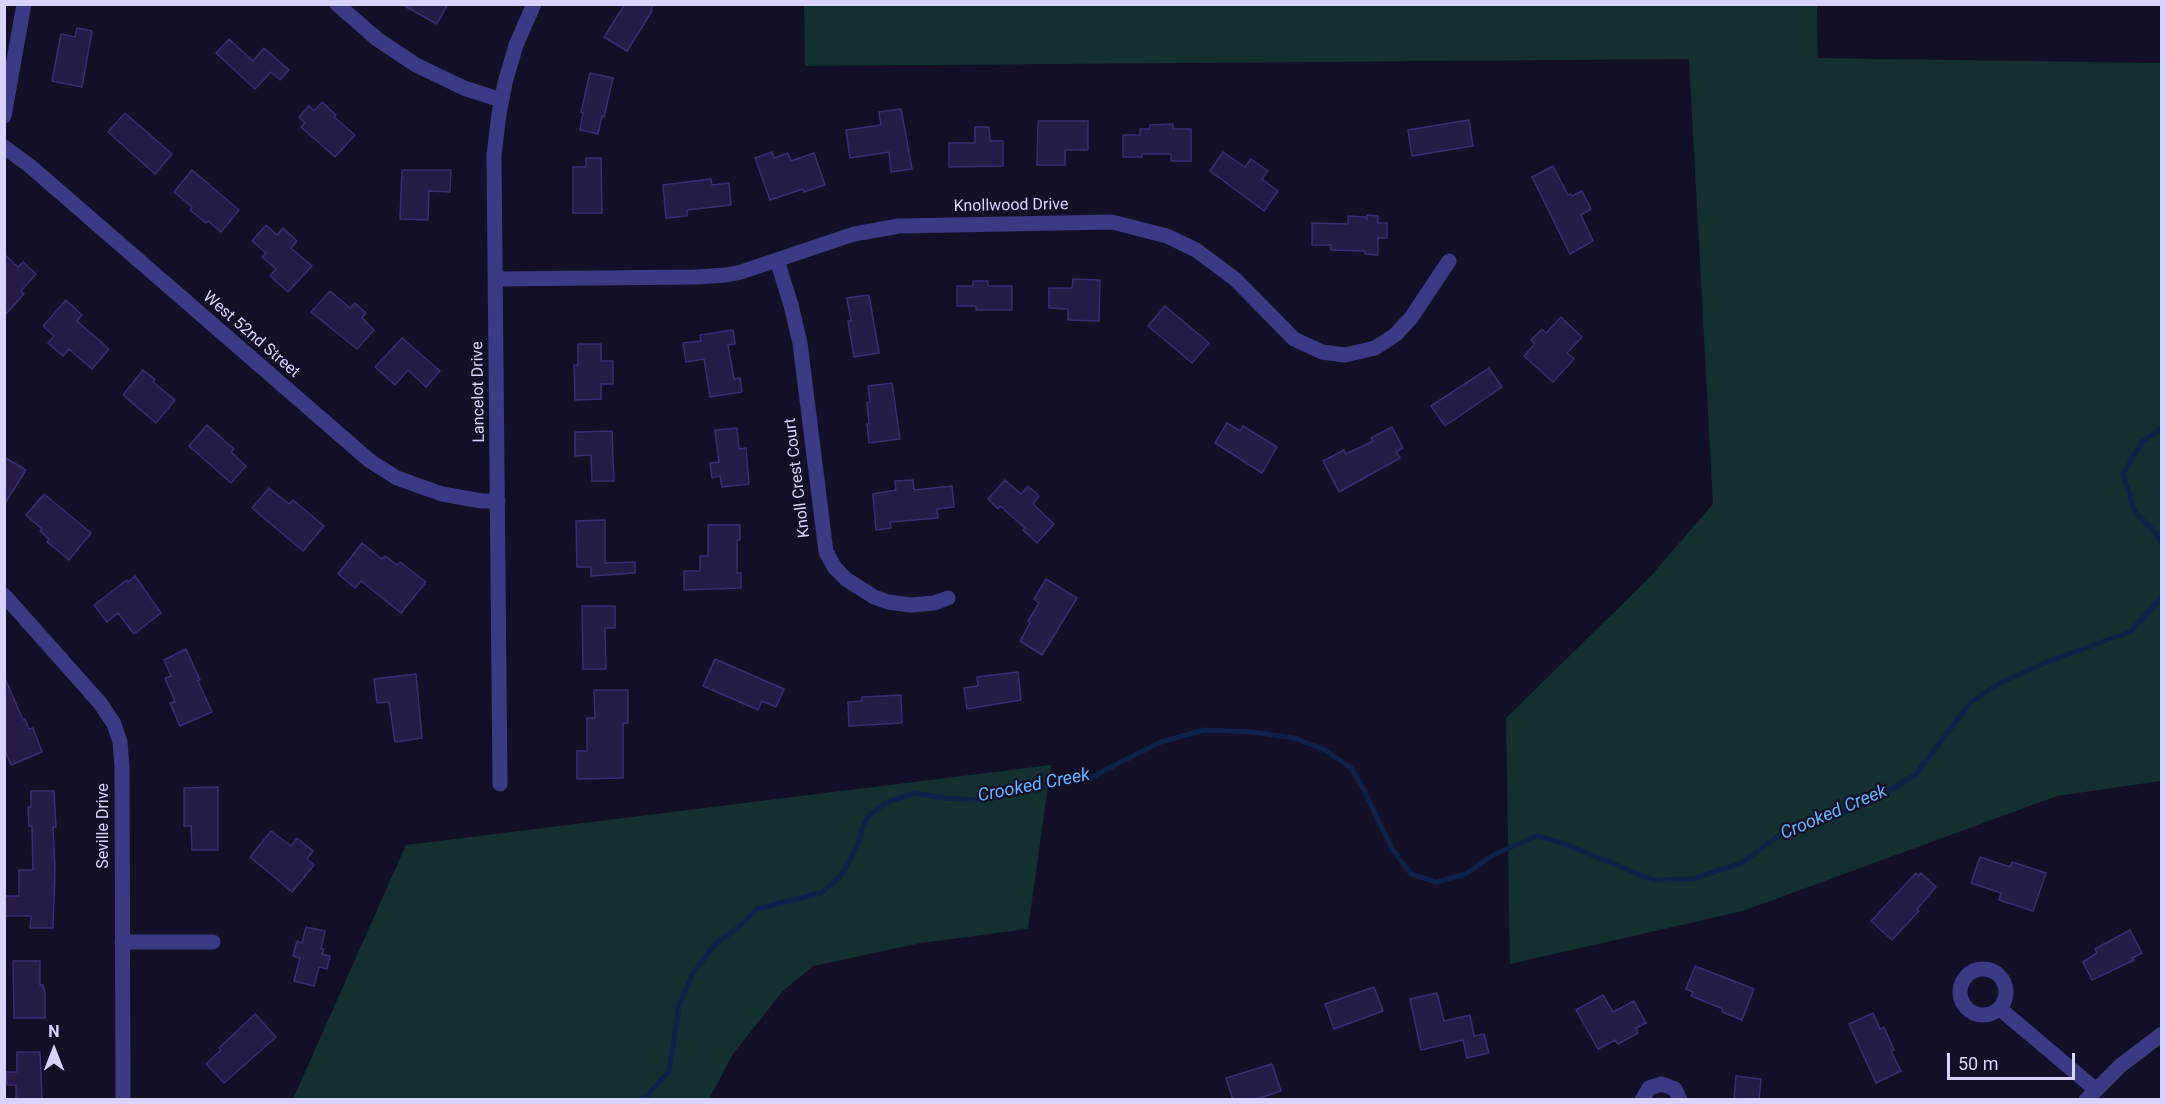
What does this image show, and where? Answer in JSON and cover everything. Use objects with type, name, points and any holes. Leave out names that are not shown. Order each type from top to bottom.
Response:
[{"type":"street","points":[[4,116],[24,4]]},
{"type":"street","points":[[337,4],[377,39],[416,65],[464,88],[501,100]]},
{"type":"street","name":"Lancelot Drive","points":[[501,784],[494,163],[501,100],[516,45],[534,4]]},
{"type":"street","name":"West 52nd Street","points":[[4,147],[30,166],[370,461],[397,478],[442,494],[482,501],[498,501]]},
{"type":"street","name":"Knollwood Drive","points":[[495,279],[696,277],[741,272],[854,234],[899,226],[1112,222],[1152,230],[1196,250],[1235,279],[1294,339],[1322,352],[1345,355],[1376,348],[1395,335],[1411,318],[1449,261]]},
{"type":"street","name":"Knoll Crest Court","points":[[777,260],[800,343],[826,552],[835,568],[846,579],[874,597],[888,602],[911,605],[934,603],[948,598]]},
{"type":"street","name":"Seville Drive","points":[[4,595],[100,703],[116,729],[121,749],[125,1065],[123,1100]]},
{"type":"street","points":[[122,942],[213,942]]},
{"type":"street","points":[[1999,1008],[2091,1094],[2120,1066],[2162,1034]]},
{"type":"street","points":[[1642,1100],[1649,1088],[1662,1084],[1675,1089],[1680,1100]]},
{"type":"green space","points":[[1817,4],[1818,58],[2161,63],[2161,781],[2057,796],[1743,911],[1510,964],[1506,718],[1649,578],[1713,504],[1689,59],[805,66],[804,5]]},
{"type":"green space","points":[[1051,765],[1028,929],[921,943],[813,966],[782,992],[733,1054],[709,1099],[293,1099],[406,845]]},
{"type":"building","points":[[401,4],[448,4],[437,24]]},
{"type":"building","points":[[625,4],[654,4],[627,51],[604,37]]},
{"type":"building","points":[[77,28],[92,31],[82,87],[52,81],[61,34],[75,37]]},
{"type":"building","points":[[229,39],[253,61],[264,48],[289,70],[280,80],[271,72],[255,89],[216,53]]},
{"type":"building","points":[[590,73],[613,78],[598,134],[580,130],[583,113],[581,112]]},
{"type":"building","points":[[322,102],[336,115],[334,117],[355,135],[335,157],[301,127],[305,123],[299,117],[309,106],[314,111]]},
{"type":"building","points":[[901,109],[912,169],[891,172],[889,152],[850,158],[846,130],[881,125],[879,112]]},
{"type":"building","points":[[125,113],[172,154],[155,174],[108,132]]},
{"type":"building","points":[[1469,120],[1473,146],[1412,156],[1408,130]]},
{"type":"building","points":[[1038,121],[1088,121],[1088,150],[1065,150],[1065,165],[1037,165]]},
{"type":"building","points":[[1173,124],[1173,129],[1191,129],[1191,161],[1171,161],[1171,154],[1142,154],[1142,157],[1123,157],[1123,135],[1140,135],[1140,129],[1150,129],[1150,125]]},
{"type":"building","points":[[975,127],[989,127],[990,141],[1003,141],[1003,166],[949,167],[949,143],[975,143]]},
{"type":"building","points":[[772,152],[774,158],[788,153],[791,161],[814,153],[825,185],[804,192],[803,189],[770,200],[755,158]]},
{"type":"building","points":[[1223,152],[1245,167],[1251,159],[1268,171],[1262,179],[1278,191],[1264,211],[1210,171]]},
{"type":"building","points":[[586,158],[601,158],[602,213],[573,213],[573,167],[586,167]]},
{"type":"building","points":[[1553,166],[1568,195],[1572,196],[1582,191],[1591,209],[1581,215],[1593,241],[1570,254],[1532,177]]},
{"type":"building","points":[[192,170],[239,210],[221,232],[190,210],[192,207],[174,192]]},
{"type":"building","points":[[402,170],[451,170],[450,192],[429,191],[428,220],[400,219]]},
{"type":"building","points":[[711,179],[712,185],[729,183],[731,205],[687,210],[687,216],[666,218],[663,185]]},
{"type":"building","points":[[1367,215],[1378,216],[1378,223],[1387,223],[1387,238],[1378,238],[1378,255],[1365,254],[1365,251],[1331,250],[1331,245],[1312,245],[1312,223],[1348,224],[1348,216],[1365,217],[1367,220]]},
{"type":"building","points":[[266,225],[277,235],[283,228],[297,241],[291,248],[312,266],[288,292],[270,276],[276,269],[262,257],[266,253],[252,241]]},
{"type":"building","points":[[4,254],[18,267],[23,262],[36,274],[21,291],[24,294],[4,316]]},
{"type":"building","points":[[1073,279],[1100,280],[1099,321],[1068,320],[1068,309],[1049,308],[1049,288],[1072,288]]},
{"type":"building","points":[[973,281],[988,281],[988,286],[1012,286],[1012,310],[976,310],[976,306],[957,306],[957,286],[973,286]]},
{"type":"building","points":[[330,291],[350,308],[355,303],[366,313],[362,318],[374,330],[357,349],[311,312]]},
{"type":"building","points":[[869,295],[879,353],[854,357],[847,298]]},
{"type":"building","points":[[66,300],[82,315],[77,321],[109,349],[92,369],[69,349],[63,356],[48,343],[54,336],[43,326]]},
{"type":"building","points":[[1165,306],[1209,343],[1192,363],[1148,326]]},
{"type":"building","points":[[1561,317],[1582,337],[1567,353],[1574,359],[1553,382],[1524,356],[1535,344],[1531,340],[1542,329],[1546,333]]},
{"type":"building","points":[[733,330],[735,344],[728,345],[734,379],[740,378],[742,392],[710,397],[704,359],[686,362],[683,343],[701,341],[700,335]]},
{"type":"building","points":[[402,338],[440,371],[426,387],[408,370],[395,385],[375,367]]},
{"type":"building","points":[[578,344],[601,344],[601,361],[613,361],[613,384],[601,384],[601,399],[575,400],[574,365],[578,365]]},
{"type":"building","points":[[1489,368],[1502,387],[1445,426],[1431,406]]},
{"type":"building","points":[[143,370],[155,379],[153,382],[175,400],[156,423],[123,395]]},
{"type":"building","points":[[892,383],[900,439],[869,443],[868,386]]},
{"type":"building","points":[[1227,423],[1240,431],[1243,426],[1277,447],[1262,473],[1215,443]]},
{"type":"building","points":[[207,425],[234,449],[231,452],[246,466],[231,483],[189,446]]},
{"type":"building","points":[[1392,427],[1403,448],[1396,452],[1400,458],[1339,492],[1323,461],[1344,450],[1346,454],[1373,441],[1371,438]]},
{"type":"building","points":[[737,428],[739,449],[746,448],[749,484],[722,487],[720,476],[712,478],[710,463],[719,462],[715,430]]},
{"type":"building","points":[[612,431],[614,481],[592,481],[591,455],[575,456],[575,432]]},
{"type":"building","points":[[4,457],[26,470],[4,505]]},
{"type":"building","points":[[913,480],[914,490],[952,486],[954,507],[937,509],[938,518],[890,522],[891,528],[876,530],[873,494],[896,490],[895,481]]},
{"type":"building","points":[[1005,480],[1021,494],[1028,486],[1039,496],[1033,504],[1054,524],[1037,543],[1023,530],[1025,528],[1000,506],[998,509],[988,499]]},
{"type":"building","points":[[269,488],[289,504],[293,500],[324,526],[303,551],[252,508]]},
{"type":"building","points":[[44,494],[91,533],[69,560],[47,542],[49,539],[40,531],[42,529],[26,515]]},
{"type":"building","points":[[605,520],[605,563],[635,562],[635,573],[591,576],[591,567],[577,567],[576,521]]},
{"type":"building","points":[[708,525],[740,525],[740,540],[737,540],[737,573],[741,573],[741,588],[684,590],[684,571],[700,571],[700,556],[708,556]]},
{"type":"building","points":[[362,543],[382,559],[385,556],[397,565],[400,562],[426,582],[401,613],[361,581],[355,588],[338,574]]},
{"type":"building","points":[[135,576],[161,613],[134,634],[118,613],[107,622],[94,605]]},
{"type":"building","points":[[1046,579],[1077,598],[1042,655],[1020,641],[1039,603],[1034,599]]},
{"type":"building","points":[[582,606],[615,606],[615,628],[605,628],[606,669],[583,669]]},
{"type":"building","points":[[186,649],[212,712],[180,726],[170,703],[175,702],[165,678],[171,676],[164,660]]},
{"type":"building","points":[[715,659],[784,689],[776,707],[762,701],[758,710],[703,686]]},
{"type":"building","points":[[1018,672],[1021,700],[967,709],[964,688],[978,686],[977,677]]},
{"type":"building","points":[[416,674],[422,738],[395,742],[389,702],[377,703],[374,679]]},
{"type":"building","points":[[4,676],[23,720],[25,719],[29,729],[33,728],[42,752],[11,765],[4,748]]},
{"type":"building","points":[[594,690],[628,690],[628,723],[623,723],[623,778],[577,779],[577,751],[587,751],[587,718],[595,718]]},
{"type":"building","points":[[901,695],[902,723],[849,726],[848,702],[862,701],[862,697]]},
{"type":"building","points":[[218,787],[218,850],[192,850],[191,826],[184,826],[184,788]]},
{"type":"building","points":[[31,791],[54,791],[56,827],[53,827],[55,870],[53,928],[30,928],[31,916],[4,916],[4,896],[19,896],[19,870],[33,870],[32,826],[29,826],[28,807],[31,807]]},
{"type":"building","points":[[271,831],[291,846],[297,838],[313,851],[307,859],[314,865],[292,892],[250,857]]},
{"type":"building","points":[[1980,857],[2010,867],[2012,862],[2046,873],[2033,911],[1999,900],[2001,893],[1971,883]]},
{"type":"building","points":[[1916,873],[1919,876],[1921,873],[1936,887],[1917,909],[1919,911],[1892,940],[1871,921]]},
{"type":"building","points":[[306,927],[325,931],[322,954],[330,956],[327,969],[319,967],[314,986],[294,981],[300,958],[293,956],[297,941],[302,943]]},
{"type":"building","points":[[2130,930],[2142,953],[2132,958],[2134,960],[2092,980],[2083,962],[2097,953],[2095,949]]},
{"type":"building","points":[[13,961],[40,961],[40,985],[43,985],[45,993],[45,1018],[14,1018]]},
{"type":"building","points":[[1695,966],[1754,989],[1742,1020],[1722,1012],[1723,1009],[1691,996],[1693,992],[1686,989]]},
{"type":"building","points":[[1374,987],[1383,1011],[1334,1029],[1325,1004]]},
{"type":"building","points":[[1437,993],[1444,1021],[1470,1015],[1474,1036],[1484,1034],[1489,1053],[1467,1058],[1463,1040],[1421,1050],[1410,999]]},
{"type":"building","points":[[1603,995],[1613,1012],[1634,1001],[1646,1023],[1636,1028],[1638,1033],[1618,1044],[1615,1040],[1598,1049],[1576,1010]]},
{"type":"building","points":[[1873,1013],[1880,1029],[1884,1027],[1894,1050],[1891,1051],[1901,1071],[1876,1083],[1849,1024]]},
{"type":"building","points":[[255,1014],[276,1037],[224,1083],[206,1064],[221,1050],[219,1048]]},
{"type":"building","points":[[17,1052],[40,1052],[42,1100],[16,1100],[16,1085],[7,1085],[6,1072],[17,1072]]},
{"type":"building","points":[[1272,1064],[1281,1091],[1254,1100],[1233,1100],[1226,1078]]},
{"type":"building","points":[[1736,1076],[1761,1079],[1759,1100],[1734,1100]]},
{"type":"waterway","name":"Crooked Creek","points":[[2162,428],[2142,442],[2123,474],[2135,512],[2157,534],[2162,544]]},
{"type":"waterway","name":"Crooked Creek","points":[[640,1100],[647,1096],[669,1071],[679,1006],[692,975],[715,944],[735,930],[757,909],[821,893],[839,878],[855,851],[867,817],[887,802],[915,793],[978,800],[1051,784],[1088,779],[1161,742],[1204,730],[1251,732],[1295,738],[1325,750],[1351,768],[1392,849],[1411,874],[1436,882],[1466,874],[1495,854],[1537,836],[1560,842],[1653,880],[1693,879],[1742,863],[1778,836],[1820,823],[1872,801],[1915,775],[1971,702],[2002,682],[2054,659],[2130,632],[2162,597]]}]
